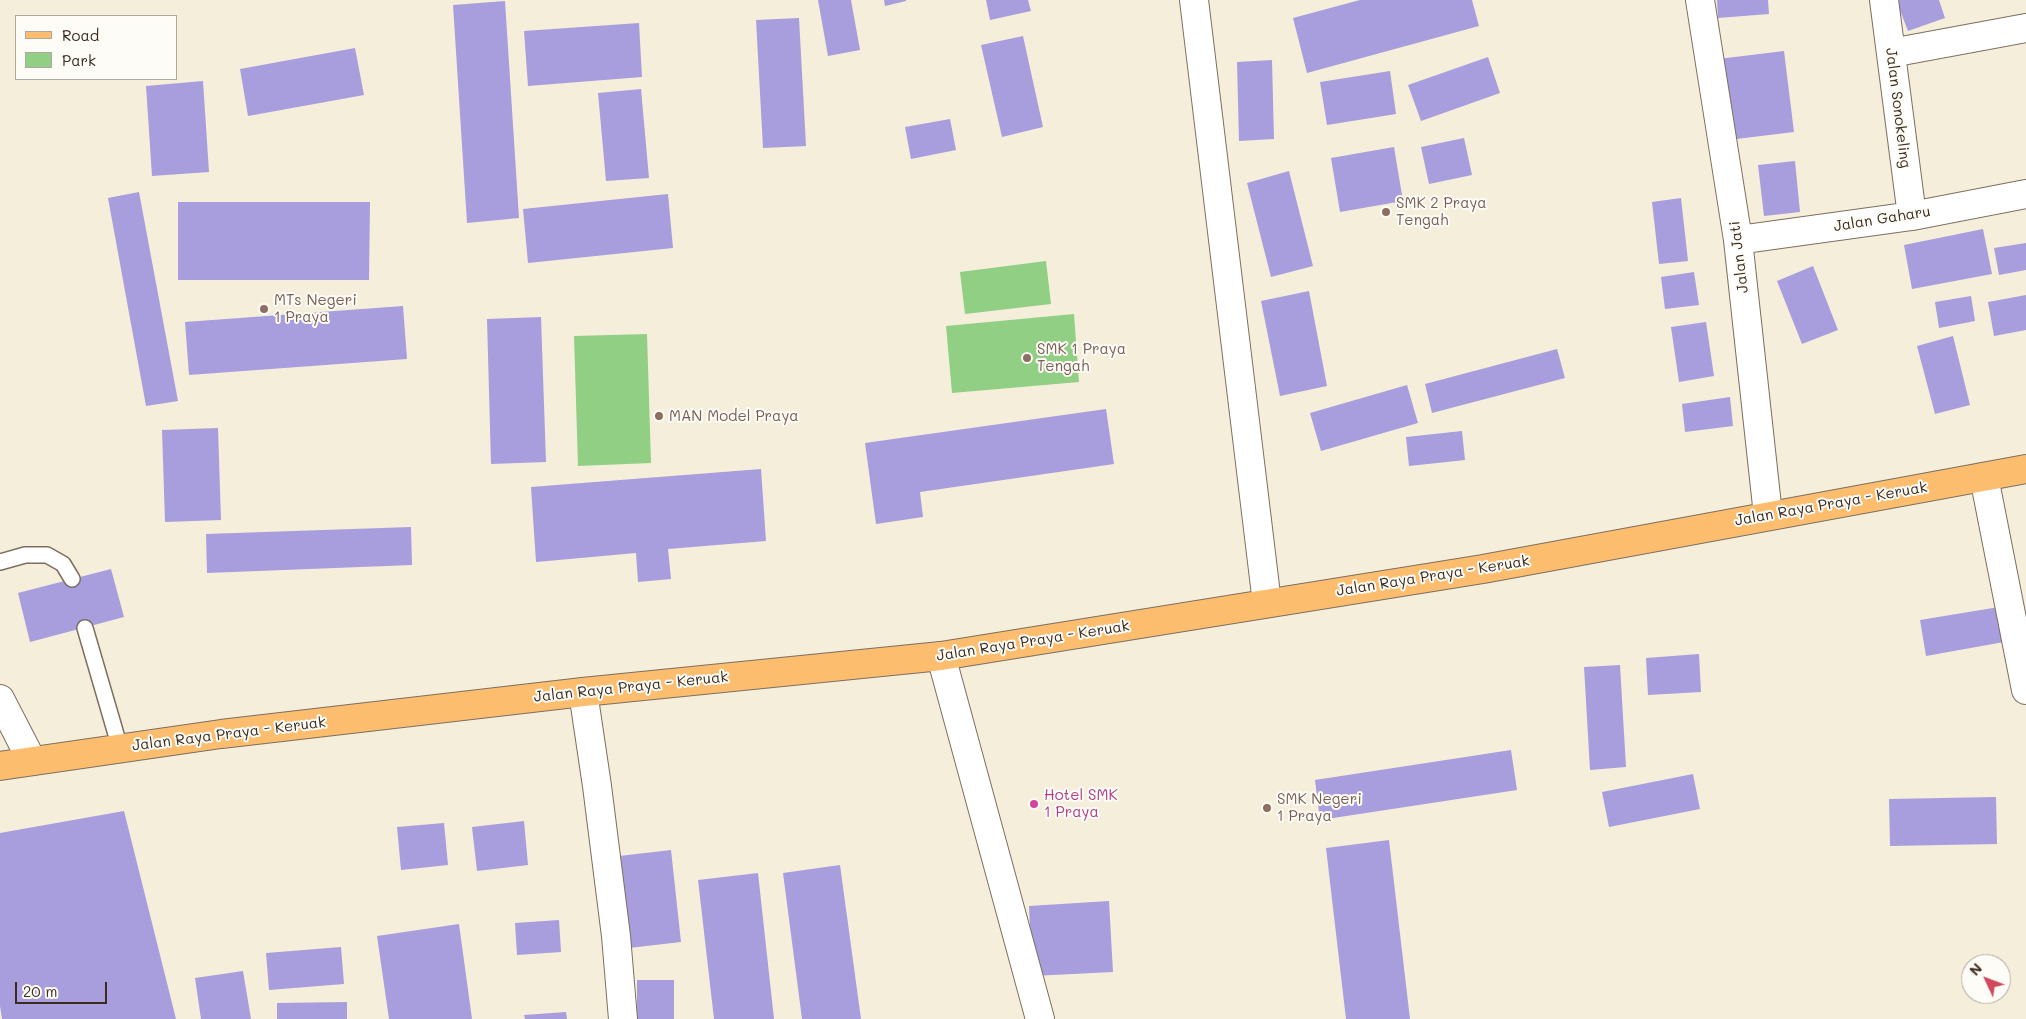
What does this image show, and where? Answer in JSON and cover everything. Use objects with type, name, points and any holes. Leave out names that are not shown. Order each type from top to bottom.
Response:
[{"type":"main road","name":"Jalan Raya Praya - Keruak","points":[[0,766],[222,734],[583,692],[942,656],[1483,569],[2026,469]]},
{"type":"street","points":[[1194,0],[1267,603]]},
{"type":"street","name":"Jalan Jati","points":[[1700,0],[1738,240],[1768,515]]},
{"type":"street","name":"Jalan Sonokeling","points":[[1884,0],[1912,216]]},
{"type":"street","points":[[1891,53],[2026,28]]},
{"type":"street","name":"Jalan Gaharu","points":[[1738,240],[1912,216],[2026,194]]},
{"type":"street","points":[[1984,477],[2026,690]]},
{"type":"street","points":[[942,656],[1040,1019]]},
{"type":"street","points":[[583,692],[616,936],[623,1019]]},
{"type":"street","points":[[0,699],[32,761]]},
{"type":"lane","points":[[0,562],[25,555],[48,555],[63,564],[72,579]]},
{"type":"lane","points":[[84,628],[120,748]]},
{"type":"green space","points":[[1046,261],[1051,304],[965,314],[960,272]]},
{"type":"green space","points":[[1074,314],[1079,382],[952,393],[946,326]]},
{"type":"green space","points":[[647,334],[651,463],[578,466],[574,336]]},
{"type":"building","points":[[818,0],[851,0],[860,50],[828,56]]},
{"type":"building","points":[[884,0],[906,0],[906,1],[885,6]]},
{"type":"building","points":[[986,0],[1028,0],[1031,11],[990,20]]},
{"type":"building","points":[[1360,0],[1472,0],[1479,26],[1307,73],[1293,18]]},
{"type":"building","points":[[1717,0],[1768,0],[1769,14],[1718,18]]},
{"type":"building","points":[[1896,0],[1939,0],[1945,18],[1908,31]]},
{"type":"building","points":[[505,1],[519,218],[467,223],[453,5]]},
{"type":"building","points":[[799,18],[806,146],[763,148],[756,20]]},
{"type":"building","points":[[639,23],[642,77],[528,86],[524,31]]},
{"type":"building","points":[[1023,36],[1043,127],[1002,137],[981,45]]},
{"type":"building","points":[[355,48],[364,95],[248,116],[240,69]]},
{"type":"building","points":[[1784,51],[1794,132],[1728,140],[1718,59]]},
{"type":"building","points":[[1488,57],[1500,93],[1421,121],[1408,85]]},
{"type":"building","points":[[1272,60],[1274,139],[1239,141],[1237,62]]},
{"type":"building","points":[[1390,71],[1396,114],[1327,125],[1320,82]]},
{"type":"building","points":[[203,81],[209,172],[152,176],[146,86]]},
{"type":"building","points":[[641,89],[649,178],[606,181],[598,93]]},
{"type":"building","points":[[950,119],[956,150],[911,159],[905,127]]},
{"type":"building","points":[[1464,138],[1472,175],[1429,184],[1421,147]]},
{"type":"building","points":[[1394,147],[1403,201],[1340,212],[1331,158]]},
{"type":"building","points":[[1795,161],[1800,212],[1764,216],[1758,165]]},
{"type":"building","points":[[1289,171],[1313,266],[1271,277],[1247,183]]},
{"type":"building","points":[[139,192],[178,401],[146,406],[108,198]]},
{"type":"building","points":[[668,194],[673,248],[528,263],[523,209]]},
{"type":"building","points":[[1681,198],[1688,261],[1659,264],[1652,202]]},
{"type":"building","points":[[178,202],[370,202],[369,280],[178,280]]},
{"type":"building","points":[[1983,229],[1992,274],[1912,289],[1904,245]]},
{"type":"building","points":[[2026,243],[2026,270],[1999,275],[1994,248]]},
{"type":"building","points":[[1813,266],[1838,330],[1802,344],[1777,281]]},
{"type":"building","points":[[1694,272],[1699,305],[1665,309],[1661,277]]},
{"type":"building","points":[[1309,291],[1327,386],[1280,396],[1261,301]]},
{"type":"building","points":[[2026,295],[2026,330],[1994,336],[1988,302]]},
{"type":"building","points":[[1971,296],[1975,321],[1939,328],[1935,302]]},
{"type":"building","points":[[403,306],[407,359],[189,375],[185,322]]},
{"type":"building","points":[[541,317],[546,462],[491,464],[487,319]]},
{"type":"building","points":[[1706,322],[1714,376],[1679,382],[1671,327]]},
{"type":"building","points":[[1953,336],[1970,405],[1935,414],[1917,346]]},
{"type":"building","points":[[1557,349],[1565,378],[1432,413],[1425,384]]},
{"type":"building","points":[[1407,385],[1418,423],[1321,451],[1310,413]]},
{"type":"building","points":[[1730,397],[1733,426],[1685,432],[1682,404]]},
{"type":"building","points":[[1106,409],[1114,464],[920,492],[923,517],[876,524],[865,443]]},
{"type":"building","points":[[218,428],[221,520],[165,522],[162,430]]},
{"type":"building","points":[[1462,431],[1465,460],[1409,466],[1406,437]]},
{"type":"building","points":[[761,469],[766,541],[668,549],[671,579],[638,582],[636,553],[536,562],[531,487]]},
{"type":"building","points":[[411,527],[412,565],[207,573],[206,534]]},
{"type":"building","points":[[111,569],[124,617],[30,642],[18,593]]},
{"type":"building","points":[[1999,607],[2004,642],[1926,656],[1920,620]]},
{"type":"building","points":[[1699,654],[1701,692],[1648,695],[1646,658]]},
{"type":"building","points":[[1620,665],[1626,767],[1590,770],[1584,667]]},
{"type":"building","points":[[1511,750],[1517,790],[1320,820],[1315,780]]},
{"type":"building","points":[[1693,774],[1700,809],[1609,827],[1602,792]]},
{"type":"building","points":[[1996,797],[1997,844],[1890,846],[1889,799]]},
{"type":"building","points":[[124,811],[176,1019],[2,1019],[0,1006],[0,833]]},
{"type":"building","points":[[524,821],[528,865],[477,871],[472,827]]},
{"type":"building","points":[[444,823],[448,865],[401,870],[397,827]]},
{"type":"building","points":[[1389,840],[1410,1019],[1346,1019],[1326,848]]},
{"type":"building","points":[[671,850],[681,942],[629,948],[619,856]]},
{"type":"building","points":[[840,865],[861,1019],[802,1019],[783,873]]},
{"type":"building","points":[[758,873],[774,1019],[714,1019],[698,880]]},
{"type":"building","points":[[1109,901],[1113,972],[1032,976],[1029,906]]},
{"type":"building","points":[[559,920],[561,952],[517,955],[515,923]]},
{"type":"building","points":[[459,924],[472,1019],[389,1019],[377,936]]},
{"type":"building","points":[[341,947],[344,984],[269,990],[266,953]]},
{"type":"building","points":[[243,971],[251,1019],[201,1019],[195,978]]},
{"type":"building","points":[[637,980],[674,980],[674,1019],[637,1019]]},
{"type":"building","points":[[347,1002],[347,1019],[277,1019],[277,1003]]},
{"type":"building","points":[[566,1012],[567,1019],[525,1019],[524,1015]]},
{"type":"place","name":"SMK 2 Praya Tengah","points":[[1386,212]]},
{"type":"place","name":"MTs Negeri 1 Praya","points":[[264,309]]},
{"type":"place","name":"SMK 1 Praya Tengah","points":[[1027,358]]},
{"type":"place","name":"MAN Model Praya","points":[[659,416]]},
{"type":"place","name":"Hotel SMK 1 Praya","points":[[1034,804]]},
{"type":"place","name":"SMK Negeri 1 Praya","points":[[1267,808]]}]
